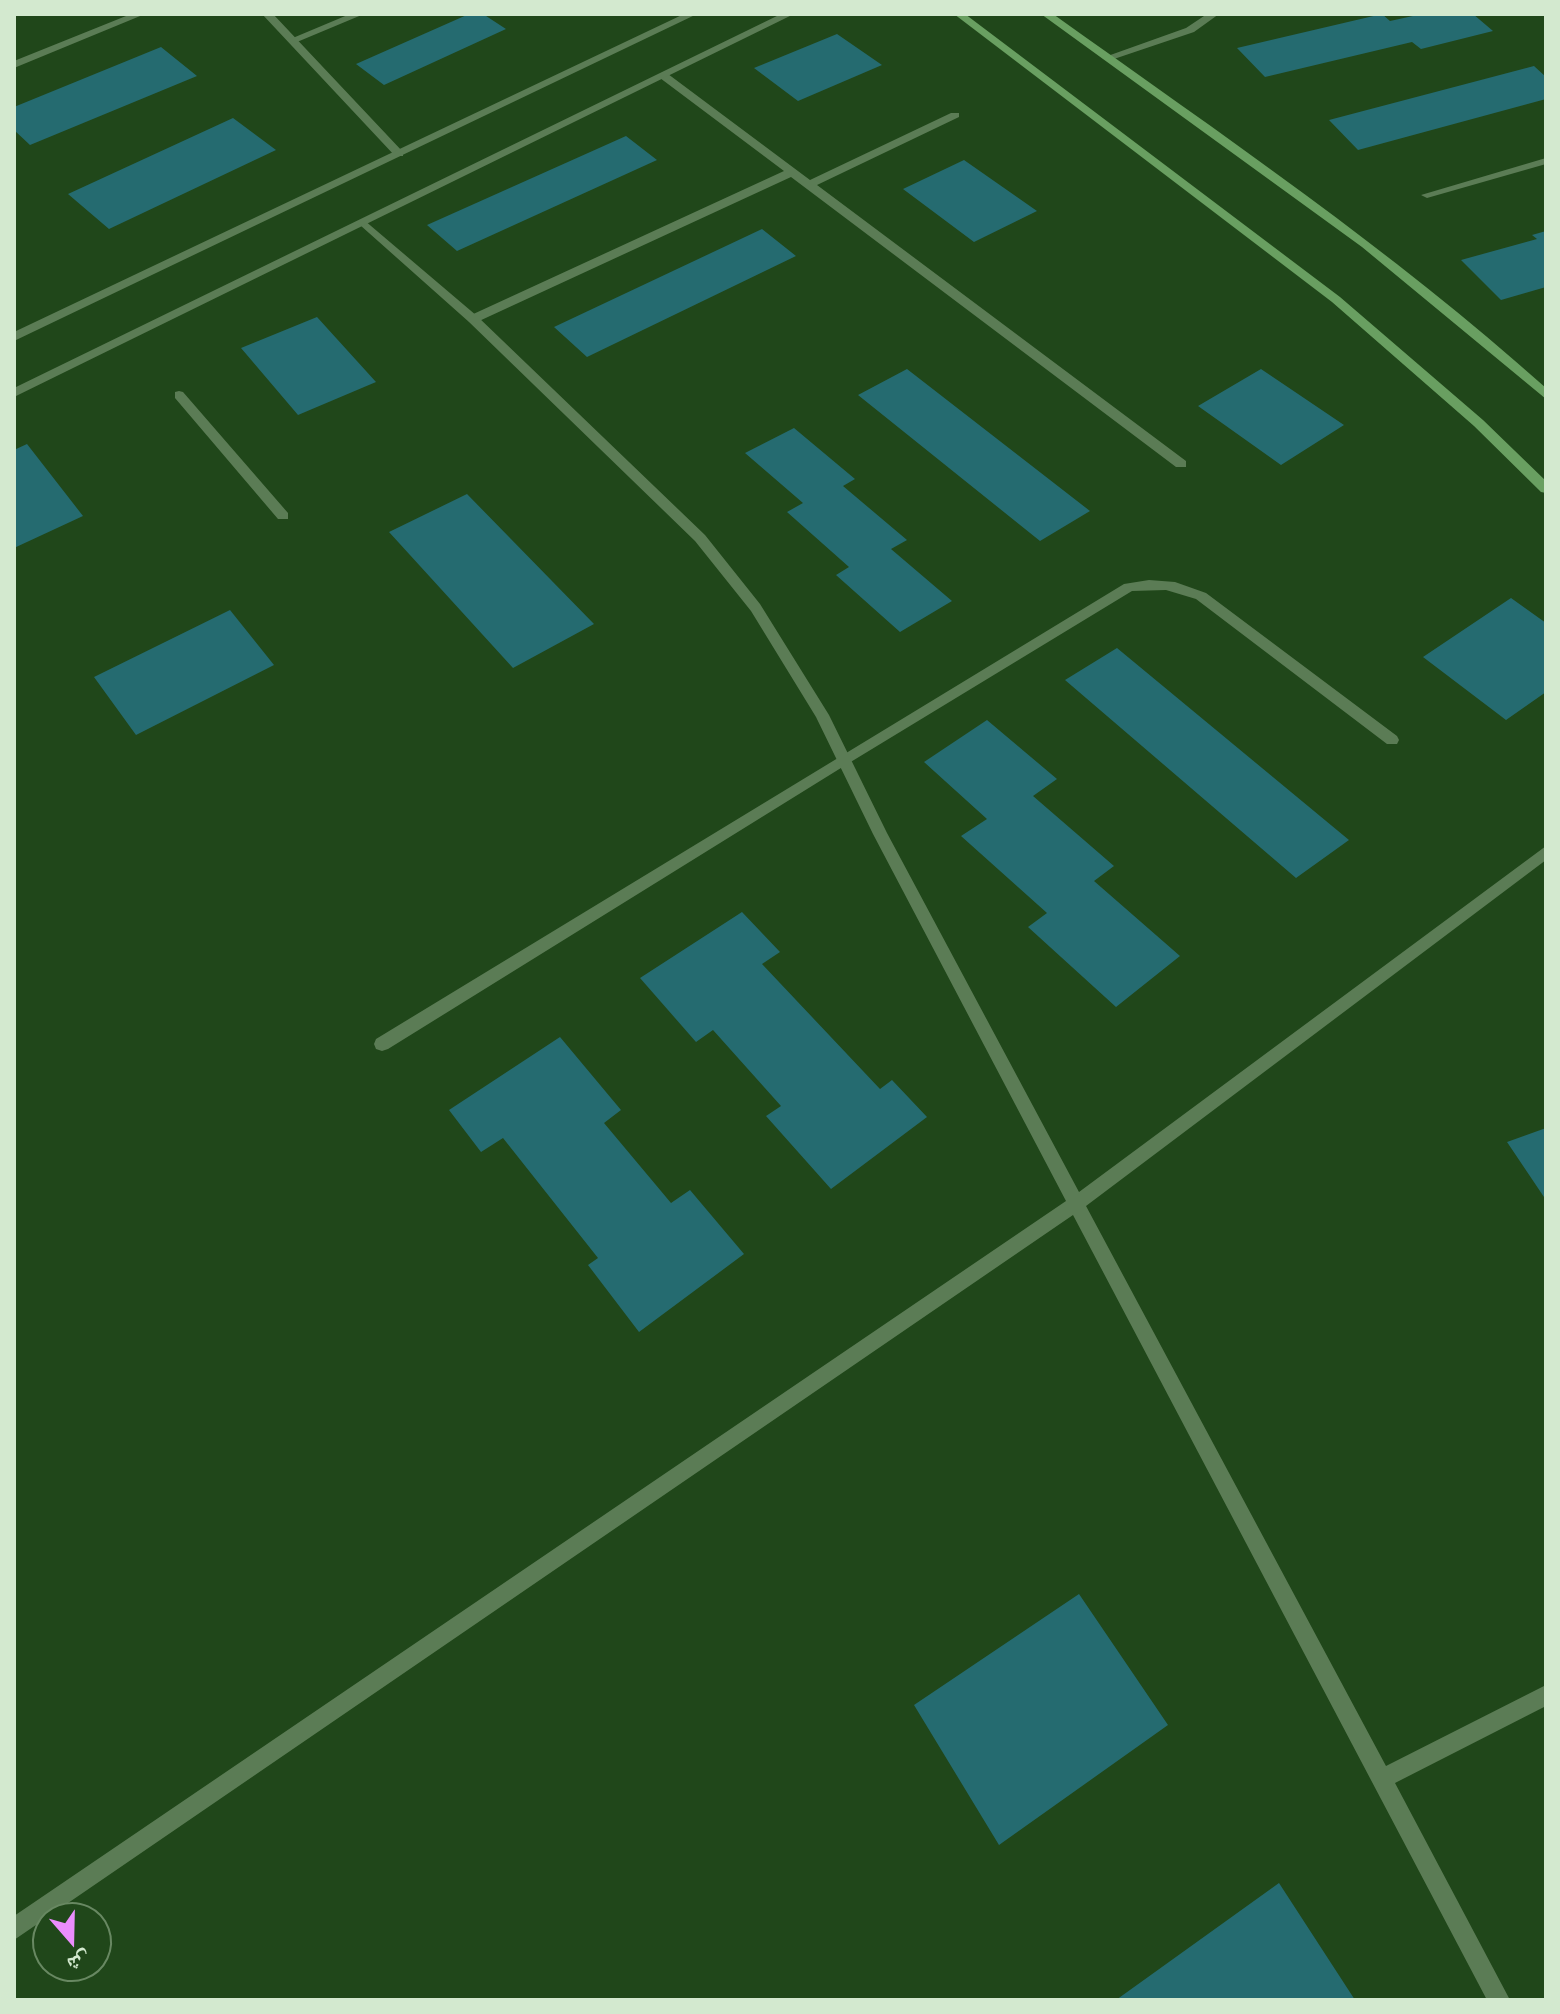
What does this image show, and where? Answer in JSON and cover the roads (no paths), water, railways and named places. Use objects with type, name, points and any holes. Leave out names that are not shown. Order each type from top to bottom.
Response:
[{"type":"main road","points":[[959,14],[1333,297],[1402,353],[1546,489]]},
{"type":"main road","points":[[1046,14],[1400,271],[1471,328],[1546,395]]},
{"type":"street","points":[[14,65],[140,14]]},
{"type":"street","points":[[267,14],[399,154]]},
{"type":"street","points":[[293,40],[359,14]]},
{"type":"street","points":[[14,337],[692,14]]},
{"type":"street","points":[[14,393],[789,14]]},
{"type":"street","points":[[1107,58],[1190,30],[1214,14]]},
{"type":"street","points":[[664,76],[1181,464]]},
{"type":"street","points":[[809,185],[955,115]]},
{"type":"street","points":[[1427,195],[1546,161]]},
{"type":"street","points":[[473,319],[792,172]]},
{"type":"street","points":[[364,223],[473,319],[700,538],[734,576],[794,661],[880,834],[1499,2000]]},
{"type":"street","points":[[179,395],[283,516]]},
{"type":"street","points":[[382,1044],[1129,587],[1153,583],[1179,586],[1201,596],[1392,740]]},
{"type":"street","points":[[14,1929],[1077,1203],[1546,852]]},
{"type":"street","points":[[1382,1779],[1546,1695]]}]
